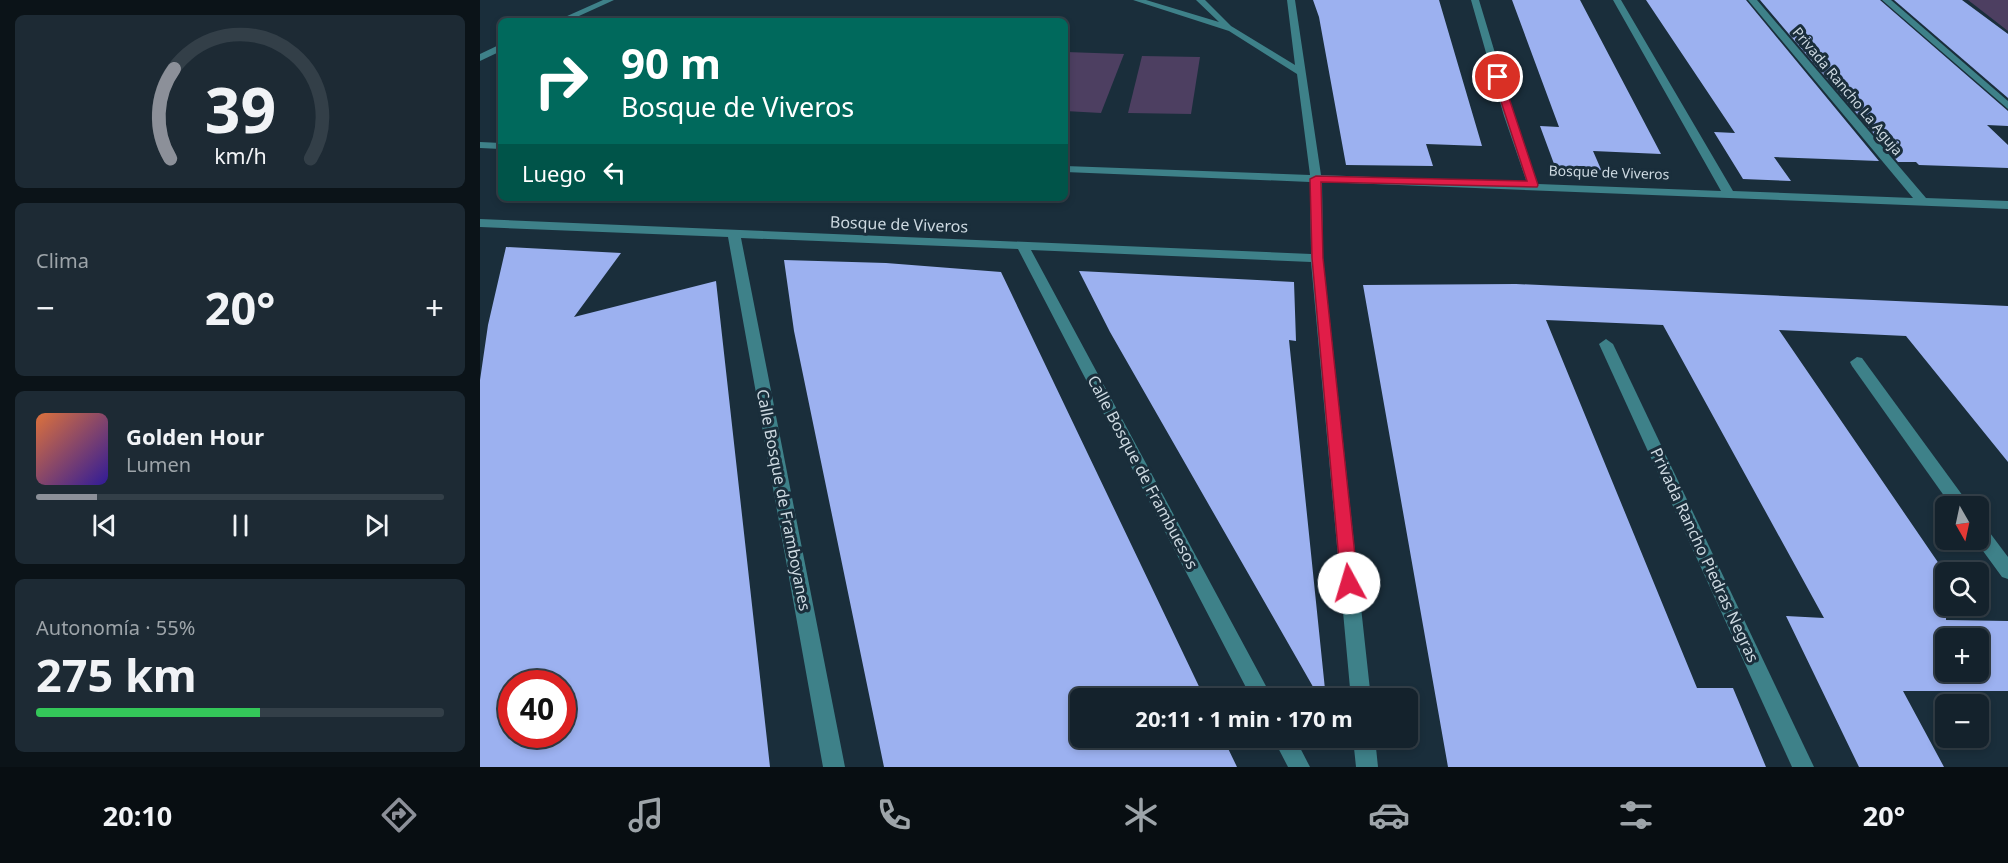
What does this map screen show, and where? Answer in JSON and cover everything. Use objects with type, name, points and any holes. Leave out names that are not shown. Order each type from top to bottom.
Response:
[{"type":"street","points":[[567,18],[610,0]]},
{"type":"street","points":[[1137,0],[1232,29]]},
{"type":"street","points":[[1200,0],[1232,29],[1301,73]]},
{"type":"street","points":[[1291,0],[1316,179],[1317,258],[1360,688]]},
{"type":"street","points":[[1475,0],[1509,116],[1533,185]]},
{"type":"street","points":[[1617,0],[1728,192]]},
{"type":"street","name":"Privada Rancho La Aguja","points":[[1752,0],[1922,201]]},
{"type":"street","points":[[1886,0],[2008,106]]},
{"type":"street","points":[[480,58],[498,49]]},
{"type":"street","points":[[480,145],[498,146]]},
{"type":"street","name":"Bosque de Viveros","points":[[1068,168],[1316,179],[1728,192],[2008,205]]},
{"type":"street","name":"Bosque de Viveros","points":[[480,223],[1317,258]]},
{"type":"street","name":"Calle Bosque de Framboyanes","points":[[734,234],[834,767]]},
{"type":"street","name":"Calle Bosque de Frambuesos","points":[[1023,246],[1257,688]]},
{"type":"street","name":"Privada Rancho Piedras Negras","points":[[1606,344],[1803,767]]},
{"type":"street","points":[[1857,362],[1954,496]]},
{"type":"street","points":[[1989,545],[2008,571]]},
{"type":"street","points":[[1289,748],[1299,767]]},
{"type":"street","points":[[1365,748],[1367,767]]},
{"type":"shaded area","points":[[1968,0],[2008,0],[2008,31]]},
{"type":"shaded area","points":[[1068,52],[1124,54],[1101,113],[1068,111]]},
{"type":"shaded area","points":[[1142,56],[1200,57],[1191,114],[1128,113]]},
{"type":"building","points":[[1313,0],[1439,0],[1482,146],[1426,144],[1433,166],[1346,165],[1319,17]]},
{"type":"building","points":[[1512,0],[1580,0],[1661,154],[1593,151],[1603,174],[1557,172],[1540,126],[1559,127]]},
{"type":"building","points":[[1646,0],[1746,0],[1879,161],[1774,157],[1791,181],[1743,179],[1714,132],[1735,133]]},
{"type":"building","points":[[1760,0],[1880,0],[2008,111],[2008,126],[1987,125],[2008,145],[2008,168],[1919,165],[1916,162],[1898,162]]},
{"type":"building","points":[[1894,0],[1962,0],[2008,34],[2008,98]]},
{"type":"building","points":[[506,247],[621,253],[574,317],[716,281],[770,767],[480,767],[480,380],[488,325]]},
{"type":"building","points":[[784,260],[886,263],[1001,272],[1200,688],[1070,688],[1070,748],[1228,748],[1237,767],[884,767],[794,331]]},
{"type":"building","points":[[1079,271],[1294,282],[1296,341],[1289,340],[1325,688],[1314,688],[1110,332]]},
{"type":"building","points":[[1516,284],[2008,306],[2008,462],[1906,336],[1779,330],[1938,562],[1935,562],[1935,616],[1946,616],[1946,620],[2008,621],[2008,691],[1903,691],[1944,767],[1859,767],[1786,616],[1824,618],[1663,325],[1546,320],[1697,688],[1733,688],[1766,767],[1448,767],[1363,285]]},
{"type":"route","points":[[1349,583],[1317,258],[1316,179],[1533,185],[1498,77]]}]
